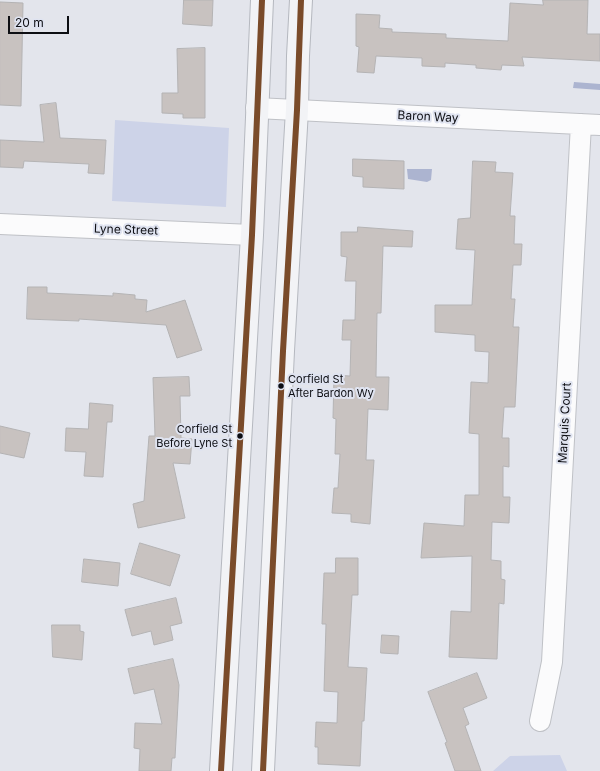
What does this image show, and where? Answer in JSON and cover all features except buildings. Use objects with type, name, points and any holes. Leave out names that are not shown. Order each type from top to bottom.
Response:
[{"type":"main road","points":[[222,771],[252,235],[256,108],[262,0]]},
{"type":"main road","points":[[263,771],[283,343],[297,110],[301,0]]},
{"type":"street","name":"Baron Way","points":[[256,108],[590,125]]},
{"type":"street","name":"Marquis Court","points":[[540,721],[552,662],[590,125]]},
{"type":"street","name":"Lyne Street","points":[[0,224],[252,235]]},
{"type":"shaded area","points":[[574,82],[600,84],[600,90],[573,88]]},
{"type":"shaded area","points":[[115,120],[229,128],[226,207],[112,201]]},
{"type":"shaded area","points":[[407,169],[432,169],[431,180],[427,182],[408,179]]},
{"type":"shaded area","points":[[560,755],[567,771],[493,771],[510,756]]},
{"type":"transit line","points":[[221,771],[252,235],[262,0]]},
{"type":"transit line","points":[[263,771],[283,351],[297,110],[301,0]]},
{"type":"place","name":"Corfield St After Bardon Wy","points":[[281,386]]},
{"type":"place","name":"Corfield St Before Lyne St","points":[[240,436]]}]
